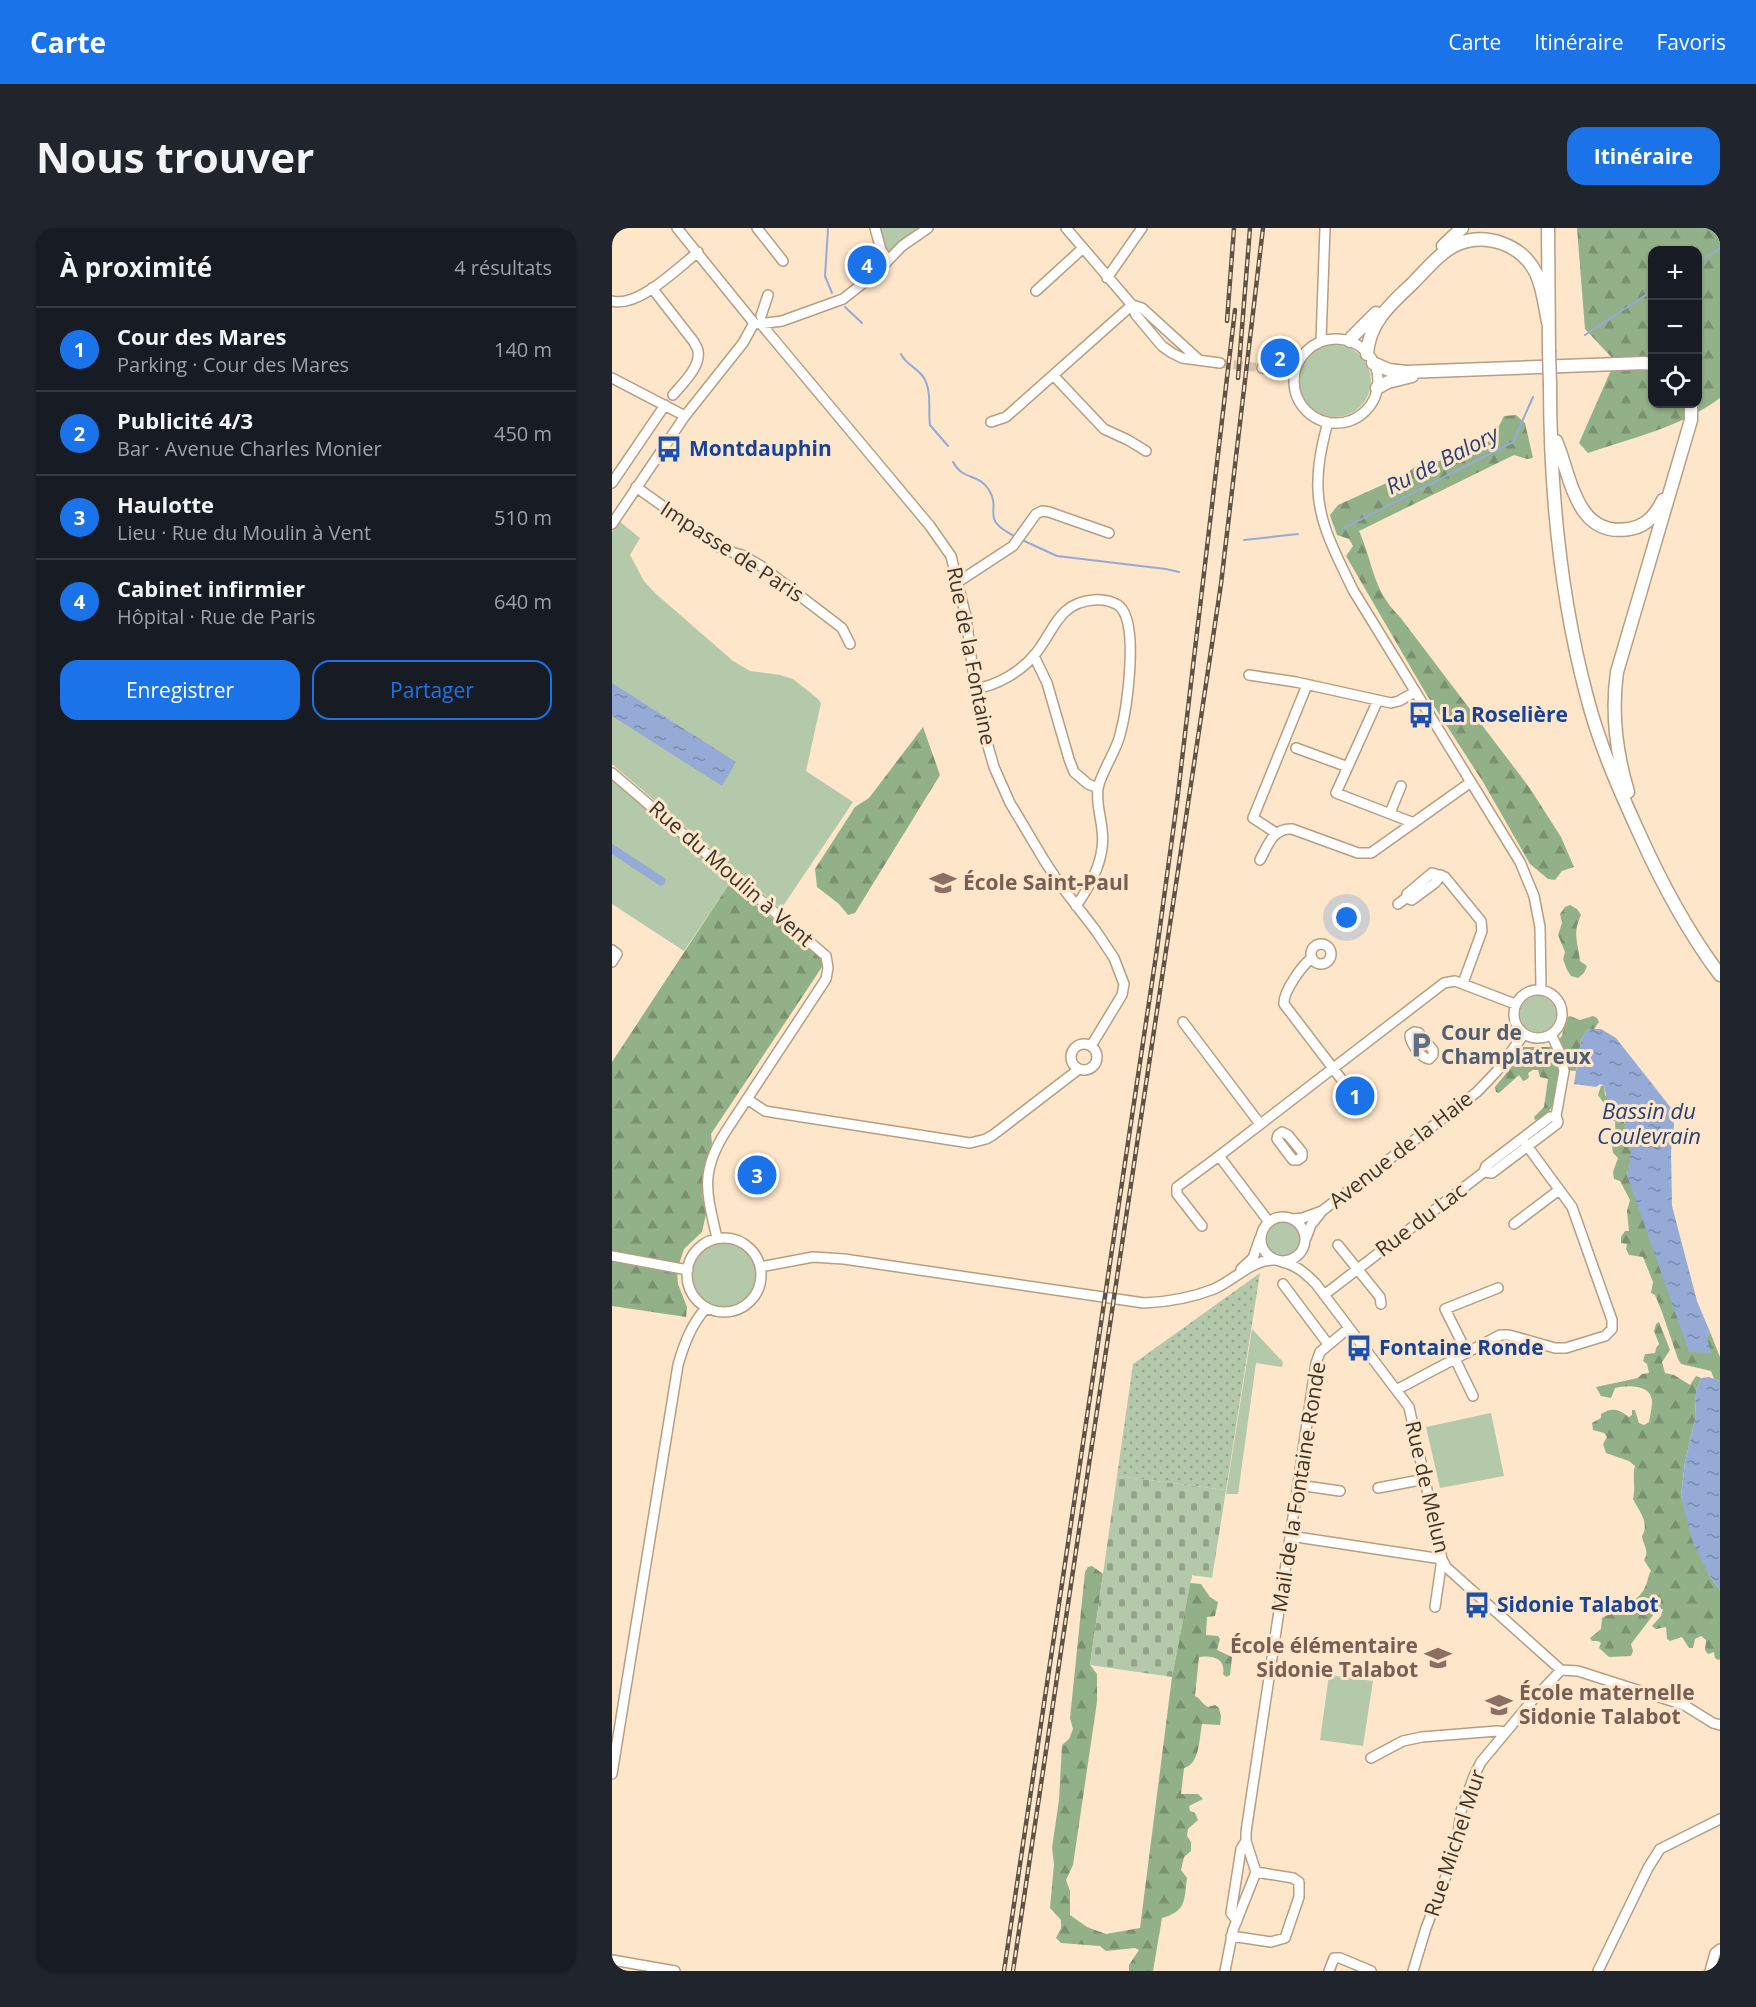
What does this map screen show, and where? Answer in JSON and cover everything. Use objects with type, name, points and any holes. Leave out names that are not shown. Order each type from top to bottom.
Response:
[{"type":"main road","points":[[1350,341],[1462,228]]},
{"type":"main road","points":[[1548,228],[1550,430],[1563,572],[1587,698],[1615,779],[1643,842],[1666,889],[1720,975]]},
{"type":"main road","points":[[1548,322],[1536,274],[1523,256],[1505,243],[1471,240],[1457,244],[1443,254],[1388,307],[1372,329],[1368,342],[1370,358],[1389,370],[1406,372],[1648,363]]},
{"type":"main road","points":[[1377,388],[1408,376],[1635,367],[1648,368]]},
{"type":"main road","points":[[1550,430],[1558,446],[1570,486],[1581,507],[1603,528],[1621,531],[1646,523],[1657,512],[1684,429],[1686,408]]},
{"type":"main road","points":[[1643,842],[1622,773],[1614,728],[1614,695],[1625,643],[1691,420],[1691,408]]},
{"type":"street","points":[[680,231],[692,228]]},
{"type":"street","points":[[757,228],[783,261]]},
{"type":"street","points":[[875,228],[881,250],[888,260]]},
{"type":"street","points":[[759,321],[782,321],[843,299],[876,273],[902,246],[927,228]]},
{"type":"street","points":[[1066,228],[1132,305],[1136,315],[1162,346],[1182,358],[1198,358],[1220,363]]},
{"type":"street","points":[[1107,278],[1142,228]]},
{"type":"street","points":[[1321,342],[1319,336],[1325,228]]},
{"type":"street","name":"Rue de la Fontaine","points":[[680,231],[759,321],[951,556],[972,658],[974,689],[982,730],[1001,784],[1044,860],[1114,958],[1124,984],[1122,995],[1091,1046]]},
{"type":"street","points":[[1036,291],[1082,249]]},
{"type":"street","points":[[612,301],[624,303],[631,301],[652,288],[698,252]]},
{"type":"street","points":[[652,288],[694,342],[698,351],[693,369],[673,395]]},
{"type":"street","points":[[612,524],[685,416],[759,321],[768,295]]},
{"type":"street","points":[[1132,305],[1142,308],[1198,358]]},
{"type":"street","points":[[992,422],[1006,417],[1132,305]]},
{"type":"street","points":[[1330,339],[1350,341],[1370,358],[1377,375],[1377,388],[1372,401],[1353,419],[1328,422],[1316,418],[1305,410],[1298,399],[1294,387],[1297,363],[1311,347],[1321,342],[1330,339]]},
{"type":"street","points":[[1262,368],[1294,374]]},
{"type":"street","points":[[1053,375],[1104,429],[1146,451]]},
{"type":"street","points":[[612,378],[685,416]]},
{"type":"street","points":[[612,483],[665,405]]},
{"type":"street","points":[[1328,422],[1318,481],[1320,510],[1330,543],[1353,590],[1520,862],[1534,896],[1540,927],[1541,990]]},
{"type":"street","name":"Impasse de Paris","points":[[636,487],[723,550],[742,555],[761,566],[842,628],[850,644]]},
{"type":"street","points":[[958,582],[1013,546],[1036,514],[1042,511],[1109,533]]},
{"type":"street","points":[[974,689],[987,687],[1012,675],[1034,656],[1061,615],[1082,602],[1095,599],[1108,600],[1122,608],[1127,621],[1130,651],[1128,692],[1120,736],[1098,788],[1103,834],[1099,862],[1089,888],[1076,906]]},
{"type":"street","points":[[1034,656],[1047,683],[1074,772],[1088,784],[1098,788]]},
{"type":"street","points":[[1249,675],[1391,703],[1414,692]]},
{"type":"street","points":[[1276,833],[1253,818],[1307,685]]},
{"type":"street","points":[[1378,700],[1336,793],[1414,823]]},
{"type":"street","points":[[1296,748],[1348,767]]},
{"type":"street","name":"Rue du Moulin à Vent","points":[[612,773],[826,956],[828,968],[826,979],[717,1144],[710,1161],[707,1192],[717,1238]]},
{"type":"street","points":[[1260,860],[1276,833],[1283,829],[1292,829],[1358,853],[1371,853],[1471,782]]},
{"type":"street","points":[[1390,813],[1401,786]]},
{"type":"street","points":[[1402,901],[1432,873],[1441,874],[1483,926],[1463,983]]},
{"type":"street","points":[[612,950],[617,954],[612,962]]},
{"type":"street","points":[[1312,958],[1306,962],[1285,995],[1284,1004],[1345,1084]]},
{"type":"street","points":[[1203,1226],[1177,1194],[1177,1187],[1444,983],[1455,981],[1463,983],[1515,1004]]},
{"type":"street","points":[[1541,990],[1553,995],[1561,1006],[1562,1012],[1560,1024],[1551,1034],[1535,1038],[1524,1034],[1516,1024],[1514,1011],[1515,1004],[1526,993],[1541,990]]},
{"type":"street","points":[[1399,1018],[1412,1034]]},
{"type":"street","points":[[1183,1022],[1264,1121],[1280,1133]]},
{"type":"street","name":"Avenue de la Haie","points":[[1306,1241],[1311,1225],[1322,1211],[1477,1092],[1502,1065],[1524,1034]]},
{"type":"street","name":"Rue du Lac","points":[[1324,1295],[1484,1172],[1486,1166],[1524,1143],[1550,1117],[1556,1116],[1564,1071],[1559,1051],[1551,1034]]},
{"type":"street","points":[[747,1099],[765,1110],[777,1113],[970,1143],[993,1135],[1079,1069],[1090,1068],[1096,1063],[1097,1055],[1091,1046],[1082,1044],[1072,1052],[1071,1060],[1079,1069]]},
{"type":"street","points":[[1396,1390],[1500,1335],[1509,1335],[1555,1348],[1566,1348],[1605,1336],[1612,1329],[1612,1320],[1572,1207],[1524,1143]]},
{"type":"street","points":[[1219,1156],[1269,1222]]},
{"type":"street","points":[[1515,1224],[1559,1190]]},
{"type":"street","name":"Avenue de la Haie","points":[[1293,1219],[1322,1211]]},
{"type":"street","points":[[760,1267],[813,1257],[844,1259],[1144,1303],[1178,1300],[1215,1288],[1261,1261],[1295,1259],[1300,1255],[1306,1241],[1302,1227],[1293,1219],[1281,1217],[1269,1222],[1262,1233],[1253,1258],[1246,1266],[1215,1288]]},
{"type":"street","points":[[1262,1233],[1264,1251],[1278,1261]]},
{"type":"street","points":[[717,1238],[738,1241],[756,1256],[760,1267],[761,1279],[758,1291],[746,1305],[729,1312],[717,1312],[706,1308],[697,1301],[687,1281],[690,1259],[697,1250],[717,1238]]},
{"type":"street","name":"Rue de Melun","points":[[1306,1241],[1304,1261],[1316,1284],[1409,1407],[1442,1559],[1446,1567],[1561,1670]]},
{"type":"street","points":[[1338,1245],[1380,1297],[1381,1304]]},
{"type":"street","points":[[612,1256],[688,1269]]},
{"type":"street","name":"Rue de Melun","points":[[1278,1261],[1294,1265],[1316,1284]]},
{"type":"street","points":[[1283,1284],[1328,1344]]},
{"type":"street","points":[[1467,1353],[1444,1309],[1498,1288]]},
{"type":"street","points":[[612,1774],[678,1365],[685,1342],[695,1322],[706,1308]]},
{"type":"street","name":"Mail de la Fontaine Ronde","points":[[1256,1872],[1246,1841],[1246,1832],[1316,1363],[1320,1352],[1349,1328]]},
{"type":"street","points":[[1455,1359],[1473,1395]]},
{"type":"street","points":[[1378,1488],[1425,1479]]},
{"type":"street","points":[[1298,1485],[1340,1491]]},
{"type":"street","points":[[1290,1536],[1442,1559],[1435,1607]]},
{"type":"street","points":[[1561,1670],[1578,1671],[1684,1705],[1713,1723],[1720,1723]]},
{"type":"street","name":"Rue Michel Mur","points":[[1413,1971],[1426,1928],[1456,1850],[1461,1811],[1474,1776],[1481,1762],[1561,1670]]},
{"type":"street","points":[[1371,1758],[1403,1741],[1433,1736],[1506,1732]]},
{"type":"street","points":[[1598,1971],[1648,1868],[1660,1850],[1720,1819]]},
{"type":"street","points":[[1237,1921],[1231,1913],[1241,1849],[1246,1841]]},
{"type":"street","points":[[1225,1971],[1231,1936],[1256,1872],[1293,1878],[1299,1882],[1299,1897],[1285,1938],[1271,1942],[1231,1936]]},
{"type":"street","points":[[1710,1971],[1715,1953],[1720,1949]]},
{"type":"street","points":[[612,1952],[612,1961],[675,1971]]},
{"type":"street","points":[[1329,1971],[1334,1958],[1340,1958],[1371,1971]]},
{"type":"green space","points":[[879,228],[921,228],[889,251],[885,249]]},
{"type":"green space","points":[[1577,228],[1720,228],[1720,398],[1706,408],[1674,424],[1588,453],[1579,443],[1615,361],[1585,329]]},
{"type":"green space","points":[[1342,345],[1361,355],[1369,367],[1371,381],[1369,395],[1361,407],[1349,415],[1328,417],[1309,407],[1301,395],[1299,374],[1309,355],[1321,347]]},
{"type":"green space","points":[[1516,415],[1525,423],[1533,458],[1527,459],[1514,455],[1359,531],[1384,597],[1529,787],[1561,837],[1574,867],[1562,871],[1555,880],[1548,879],[1530,864],[1483,782],[1425,692],[1346,556],[1353,546],[1349,539],[1337,535],[1330,515],[1338,505],[1402,476],[1421,463],[1439,461],[1455,448],[1465,444],[1485,444],[1493,438],[1504,416]]},
{"type":"green space","points":[[619,521],[640,538],[630,555],[644,581],[655,593],[733,661],[750,671],[793,679],[821,703],[806,771],[853,802],[781,909],[612,764],[612,532]]},
{"type":"green space","points":[[923,727],[940,775],[855,913],[848,915],[839,904],[817,887],[815,869],[855,807],[869,798]]},
{"type":"green space","points":[[612,777],[731,881],[684,951],[612,904]]},
{"type":"green space","points":[[729,884],[826,961],[711,1134],[712,1143],[704,1172],[702,1194],[706,1214],[702,1232],[684,1249],[677,1270],[678,1284],[687,1307],[686,1317],[612,1306],[612,1062]]},
{"type":"green space","points":[[1570,905],[1581,915],[1576,938],[1580,961],[1587,966],[1578,978],[1571,976],[1567,970],[1563,959],[1565,952],[1558,935],[1562,923],[1560,914],[1565,907]]},
{"type":"green space","points":[[1538,996],[1551,1001],[1556,1014],[1551,1027],[1538,1032],[1525,1027],[1520,1014],[1525,1001]]},
{"type":"green space","points":[[1570,1016],[1580,1020],[1593,1016],[1599,1022],[1594,1029],[1588,1029],[1581,1040],[1576,1071],[1559,1070],[1552,1107],[1548,1113],[1535,1120],[1534,1117],[1544,1107],[1548,1079],[1540,1077],[1538,1070],[1528,1073],[1529,1077],[1523,1081],[1519,1075],[1499,1093],[1496,1092],[1495,1087],[1521,1055],[1523,1047],[1551,1047],[1562,1036],[1566,1018]]},
{"type":"green space","points":[[1601,1086],[1604,1086],[1605,1095],[1616,1106],[1626,1128],[1631,1154],[1627,1175],[1707,1337],[1710,1332],[1720,1357],[1720,1381],[1714,1379],[1711,1371],[1681,1364],[1655,1295],[1651,1293],[1653,1282],[1643,1257],[1629,1255],[1626,1249],[1627,1244],[1621,1243],[1621,1237],[1625,1231],[1629,1231],[1627,1211],[1630,1200],[1620,1181],[1614,1179],[1613,1172],[1618,1158],[1613,1153],[1612,1146],[1616,1142],[1615,1121],[1606,1120],[1604,1117],[1607,1108],[1598,1095]]},
{"type":"green space","points":[[1283,1221],[1296,1227],[1302,1240],[1296,1253],[1283,1259],[1270,1253],[1264,1240],[1270,1227]]},
{"type":"green space","points":[[724,1243],[742,1249],[750,1257],[756,1275],[750,1293],[742,1301],[724,1307],[706,1301],[698,1293],[692,1275],[698,1257],[706,1249]]},
{"type":"green space","points":[[1260,1273],[1226,1490],[1117,1476],[1133,1364]]},
{"type":"green space","points":[[1659,1322],[1670,1350],[1662,1362],[1665,1373],[1674,1375],[1690,1385],[1696,1376],[1701,1378],[1696,1391],[1695,1420],[1685,1462],[1681,1496],[1709,1575],[1720,1590],[1720,1659],[1718,1660],[1714,1652],[1708,1654],[1705,1650],[1706,1640],[1701,1636],[1695,1639],[1693,1648],[1689,1648],[1682,1637],[1670,1641],[1667,1639],[1666,1627],[1656,1629],[1652,1626],[1661,1616],[1663,1609],[1657,1610],[1631,1644],[1633,1651],[1631,1656],[1609,1657],[1599,1648],[1601,1643],[1592,1641],[1590,1638],[1601,1629],[1602,1618],[1639,1596],[1651,1571],[1644,1560],[1646,1548],[1642,1536],[1644,1522],[1633,1499],[1635,1466],[1629,1461],[1606,1453],[1603,1444],[1607,1437],[1604,1433],[1593,1430],[1592,1423],[1609,1410],[1622,1412],[1629,1417],[1632,1415],[1632,1410],[1635,1410],[1639,1423],[1644,1425],[1649,1422],[1651,1396],[1638,1387],[1626,1386],[1615,1388],[1611,1398],[1601,1396],[1596,1387],[1638,1378],[1642,1374],[1649,1373],[1647,1364],[1643,1361],[1645,1354],[1655,1353],[1659,1344],[1654,1331]]},
{"type":"green space","points":[[1252,1329],[1283,1362],[1282,1367],[1256,1363],[1238,1494],[1226,1494]]},
{"type":"green space","points":[[1491,1413],[1504,1476],[1440,1488],[1426,1427]]},
{"type":"green space","points":[[1117,1476],[1226,1490],[1212,1578],[1192,1575],[1172,1677],[1090,1665]]},
{"type":"green space","points":[[1092,1566],[1103,1574],[1090,1665],[1097,1674],[1097,1702],[1073,1865],[1066,1880],[1070,1891],[1070,1915],[1087,1927],[1106,1934],[1140,1928],[1172,1677],[1190,1583],[1201,1584],[1210,1597],[1218,1602],[1215,1616],[1207,1617],[1206,1635],[1218,1636],[1220,1639],[1217,1650],[1232,1657],[1230,1675],[1226,1677],[1220,1661],[1213,1657],[1199,1657],[1195,1696],[1208,1707],[1215,1705],[1219,1708],[1220,1725],[1202,1724],[1196,1756],[1189,1766],[1184,1768],[1181,1794],[1198,1794],[1203,1799],[1189,1806],[1190,1811],[1195,1813],[1198,1820],[1188,1829],[1187,1836],[1191,1842],[1191,1851],[1184,1857],[1181,1870],[1187,1878],[1183,1904],[1176,1912],[1162,1918],[1153,1971],[1129,1971],[1129,1965],[1139,1950],[1135,1948],[1106,1951],[1100,1946],[1061,1943],[1056,1938],[1061,1928],[1061,1920],[1050,1908],[1054,1864],[1052,1848],[1059,1800],[1062,1745],[1069,1739],[1073,1729],[1070,1718],[1085,1572],[1088,1567]]},
{"type":"green space","points":[[1329,1675],[1373,1681],[1363,1746],[1320,1740]]},
{"type":"water","points":[[612,683],[736,762],[722,786],[612,716]]},
{"type":"water","name":"Bassin du Coulevrain","points":[[1588,1029],[1601,1029],[1616,1038],[1671,1108],[1674,1125],[1671,1151],[1672,1206],[1697,1301],[1710,1332],[1707,1337],[1711,1353],[1689,1352],[1627,1175],[1631,1153],[1624,1120],[1618,1117],[1612,1100],[1607,1099],[1604,1086],[1574,1084],[1581,1040]]},
{"type":"water","points":[[1709,1377],[1720,1381],[1720,1590],[1709,1575],[1692,1540],[1681,1496],[1685,1462],[1695,1420],[1696,1391],[1701,1378]]},
{"type":"waterway","name":"Ru de Balory","points":[[828,229],[825,276],[832,293]]},
{"type":"waterway","name":"Ru de Balory","points":[[1702,260],[1720,248]]},
{"type":"waterway","name":"Ru de Balory","points":[[1585,335],[1648,294]]},
{"type":"waterway","name":"Ru de Balory","points":[[845,307],[862,323]]},
{"type":"waterway","name":"Ru de Balory","points":[[901,354],[924,378],[929,395],[930,425],[948,446]]},
{"type":"waterway","name":"Ru de Balory","points":[[1342,529],[1513,442],[1533,397]]},
{"type":"waterway","name":"Ru de Balory","points":[[953,462],[961,472],[985,485],[992,497],[994,519],[1003,530],[1014,536]]},
{"type":"waterway","name":"Ru de Balory","points":[[1244,540],[1298,534]]},
{"type":"waterway","name":"Ru de Balory","points":[[1022,540],[1057,556],[1179,572]]},
{"type":"waterway","points":[[612,849],[661,881]]},
{"type":"tunnel","points":[[1220,363],[1262,368]]},
{"type":"railway","points":[[1227,321],[1234,228]]},
{"type":"railway","points":[[1238,378],[1250,228]]},
{"type":"railway","points":[[1013,1971],[1221,584],[1263,228]]},
{"type":"railway","points":[[1004,1971],[1157,949],[1177,802],[1235,310]]},
{"type":"place","name":"Cabinet infirmier","points":[[867,265]]},
{"type":"place","name":"Publicité 4/3","points":[[1280,358]]},
{"type":"place","name":"Montdauphin","points":[[669,449]]},
{"type":"place","name":"La Roselière","points":[[1421,715]]},
{"type":"place","name":"École Saint-Paul","points":[[943,883]]},
{"type":"place","name":"Cour de Champlatreux","points":[[1421,1045]]},
{"type":"place","name":"Cour des Mares","points":[[1355,1096]]},
{"type":"place","name":"Haulotte","points":[[757,1175]]},
{"type":"place","name":"Fontaine Ronde","points":[[1359,1348]]},
{"type":"place","name":"Sidonie Talabot","points":[[1477,1605]]},
{"type":"place","name":"École élémentaire Sidonie Talabot","points":[[1438,1658]]},
{"type":"place","name":"École maternelle Sidonie Talabot","points":[[1499,1705]]}]
